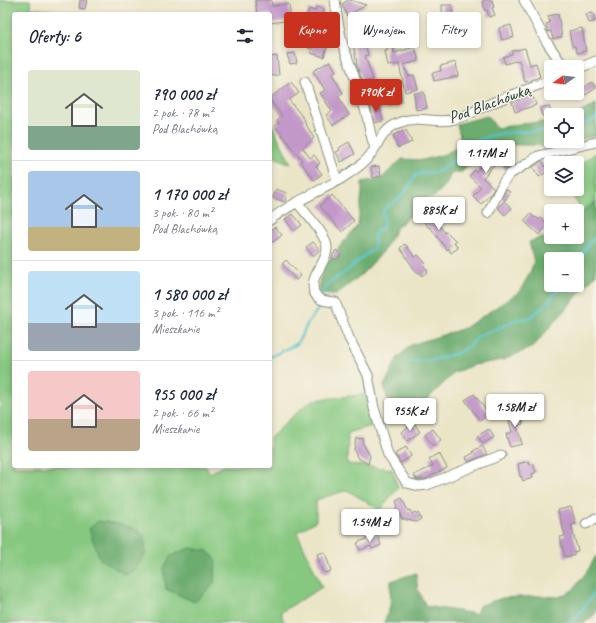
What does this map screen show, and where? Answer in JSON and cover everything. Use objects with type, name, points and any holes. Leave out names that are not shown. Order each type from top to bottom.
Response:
[{"type":"street","points":[[334,0],[344,48],[361,95],[375,148]]},
{"type":"street","points":[[524,0],[546,42],[559,60]]},
{"type":"street","points":[[584,66],[596,61]]},
{"type":"street","points":[[305,82],[338,180]]},
{"type":"street","name":"Pod Blachówką","points":[[272,218],[283,209],[338,180],[365,161],[371,155],[387,130],[398,123],[413,119],[446,121],[456,119],[498,100],[544,83]]},
{"type":"street","points":[[488,212],[504,181],[510,174],[528,162],[543,154],[596,142]]},
{"type":"street","points":[[297,202],[321,234],[327,248],[325,258],[315,276],[313,285],[315,292],[321,300],[334,302],[349,338],[368,375],[374,408],[388,455],[407,483],[419,486],[428,485],[501,455]]},
{"type":"street","points":[[586,524],[596,518]]},
{"type":"green space","points":[[0,0],[30,0],[31,8],[66,12],[12,12],[12,468],[206,468],[210,473],[220,468],[272,468],[272,436],[298,411],[313,400],[368,394],[375,425],[348,433],[347,464],[392,469],[398,488],[380,510],[347,490],[316,500],[316,521],[297,532],[322,587],[281,612],[284,623],[0,623]]},
{"type":"green space","points":[[596,104],[596,136],[584,139],[584,110]]},
{"type":"green space","points":[[487,116],[497,128],[544,122],[544,148],[551,148],[545,150],[539,145],[515,145],[498,142],[484,148],[462,172],[451,173],[446,185],[434,197],[423,198],[411,215],[397,227],[383,252],[362,274],[336,295],[319,293],[319,283],[325,265],[331,257],[335,261],[341,255],[337,250],[358,225],[362,182],[382,178],[402,159],[423,160],[445,154],[462,145],[457,124]]},
{"type":"green space","points":[[272,125],[291,164],[272,156]]},
{"type":"green space","points":[[596,153],[596,202],[584,210],[584,204],[578,204],[572,196],[584,196],[584,161]]},
{"type":"green space","points":[[596,202],[596,274],[584,288],[584,252],[544,252],[544,292],[580,292],[533,347],[503,360],[474,365],[455,372],[429,398],[393,419],[384,386],[398,357],[411,345],[465,328],[519,292],[529,275],[534,262],[529,242],[542,237],[544,238],[544,244],[584,244],[584,211]]},
{"type":"green space","points":[[98,521],[128,527],[144,535],[146,553],[137,567],[126,575],[100,559],[89,529]]},
{"type":"green space","points":[[190,548],[207,551],[216,559],[214,583],[195,602],[166,589],[164,568],[171,556]]},
{"type":"green space","points":[[596,556],[596,613],[585,623],[384,623],[390,606],[391,581],[416,573],[418,590],[426,606],[476,614],[479,606],[502,598],[537,596],[559,597],[573,590],[588,570]]},
{"type":"building","points":[[80,0],[87,0],[85,9],[79,8]]},
{"type":"building","points":[[255,0],[271,0],[272,6],[289,4],[290,12],[284,12],[284,21],[272,23],[272,12],[257,12]]},
{"type":"building","points":[[350,0],[366,5],[354,12],[348,12],[347,16],[342,4]]},
{"type":"building","points":[[492,0],[494,7],[492,8],[495,15],[489,17],[487,10],[485,11],[482,1]]},
{"type":"building","points":[[442,5],[452,5],[452,12],[442,12]]},
{"type":"building","points":[[316,7],[324,9],[323,12],[308,12],[309,9],[315,11]]},
{"type":"building","points":[[593,13],[595,21],[589,23],[586,14]]},
{"type":"building","points":[[558,14],[562,37],[553,39],[551,31],[548,32],[546,24],[550,23],[548,16]]},
{"type":"building","points":[[511,25],[514,37],[502,40],[499,28]]},
{"type":"building","points":[[582,28],[586,51],[577,53],[575,46],[572,46],[569,31]]},
{"type":"building","points":[[308,48],[326,48],[324,57],[311,53],[312,49]]},
{"type":"building","points":[[354,48],[366,48],[368,55],[365,56],[373,80],[363,83],[358,69]]},
{"type":"building","points":[[388,48],[393,48],[394,53],[415,48],[419,61],[403,65],[409,76],[414,75],[418,89],[405,92],[399,64],[388,66],[385,51],[388,50]]},
{"type":"building","points":[[525,48],[530,65],[536,63],[540,77],[525,82],[519,60],[505,64],[503,57],[512,54],[512,51]]},
{"type":"building","points":[[295,53],[297,63],[290,64],[287,54]]},
{"type":"building","points":[[277,56],[279,75],[272,76],[272,57]]},
{"type":"building","points":[[330,61],[336,71],[332,74],[343,93],[338,96],[349,115],[333,125],[326,115],[332,111],[320,93],[325,90],[313,71]]},
{"type":"building","points":[[456,62],[458,76],[434,81],[432,73],[441,71],[440,66]]},
{"type":"building","points":[[291,82],[299,93],[289,100],[305,120],[304,121],[314,138],[303,148],[310,158],[314,155],[320,163],[316,166],[322,174],[314,180],[300,161],[302,160],[275,126],[279,123],[277,120],[282,116],[272,103],[272,96]]},
{"type":"building","points":[[592,82],[596,88],[586,95],[584,88]]},
{"type":"building","points":[[399,89],[402,102],[389,105],[387,94],[389,94],[389,91]]},
{"type":"building","points":[[424,92],[427,108],[416,110],[414,93]]},
{"type":"building","points":[[532,94],[536,105],[515,112],[512,102]]},
{"type":"building","points":[[378,102],[383,121],[374,123],[370,104]]},
{"type":"building","points":[[549,106],[550,108],[544,108],[544,115],[542,116],[540,108]]},
{"type":"building","points":[[406,130],[412,142],[398,148],[393,135]]},
{"type":"building","points":[[349,142],[355,154],[341,162],[336,152],[340,150],[339,148]]},
{"type":"building","points":[[499,145],[503,154],[483,178],[494,188],[491,194],[481,204],[473,196],[481,187],[469,176],[475,170],[476,172],[489,156],[487,150]]},
{"type":"building","points":[[505,156],[510,167],[505,170],[499,159]]},
{"type":"building","points":[[542,161],[544,164],[544,174],[539,177],[533,167]]},
{"type":"building","points":[[379,166],[381,176],[373,178],[371,167]]},
{"type":"building","points":[[276,189],[287,193],[285,202],[273,198]]},
{"type":"building","points":[[506,189],[510,192],[505,200],[502,198]]},
{"type":"building","points":[[332,195],[354,221],[342,232],[320,206]]},
{"type":"building","points":[[504,201],[512,208],[505,215],[498,208]]},
{"type":"building","points":[[429,210],[438,219],[436,221],[445,233],[447,232],[456,241],[454,242],[458,248],[451,253],[448,248],[447,250],[430,227],[429,228],[423,221],[421,216]]},
{"type":"building","points":[[293,214],[302,225],[294,231],[285,219]]},
{"type":"building","points":[[530,214],[539,220],[541,218],[544,221],[544,229],[539,235],[524,221]]},
{"type":"building","points":[[275,227],[282,235],[273,242],[272,241],[272,229]]},
{"type":"building","points":[[313,242],[320,250],[313,256],[306,247]]},
{"type":"building","points":[[405,244],[415,257],[418,255],[426,264],[424,266],[428,271],[422,276],[419,272],[417,273],[400,248]]},
{"type":"building","points":[[336,250],[341,255],[335,260],[332,257]]},
{"type":"building","points":[[286,260],[301,276],[296,280],[282,264]]},
{"type":"building","points":[[474,394],[489,414],[480,421],[465,400]]},
{"type":"building","points":[[519,410],[523,424],[517,426],[522,444],[510,447],[506,434],[512,432],[507,413]]},
{"type":"building","points":[[414,423],[420,432],[407,441],[401,432]]},
{"type":"building","points":[[433,429],[441,440],[433,446],[425,435]]},
{"type":"building","points":[[489,429],[494,437],[483,444],[477,436]]},
{"type":"building","points":[[356,438],[363,439],[362,442],[370,456],[368,464],[357,457],[354,450]]},
{"type":"building","points":[[482,446],[487,454],[468,462],[466,457],[474,453],[473,451]]},
{"type":"building","points":[[406,447],[411,456],[401,463],[395,454]]},
{"type":"building","points":[[439,453],[447,468],[425,479],[416,479],[414,475],[433,466],[429,459]]},
{"type":"building","points":[[529,461],[530,465],[533,464],[536,472],[532,474],[533,478],[523,481],[521,476],[520,477],[518,464]]},
{"type":"building","points":[[402,498],[408,511],[410,510],[412,514],[415,512],[417,514],[418,513],[421,519],[416,522],[402,519],[396,508],[398,507],[396,501]]},
{"type":"building","points":[[571,507],[576,524],[571,525],[578,551],[574,552],[574,555],[565,557],[560,537],[565,536],[558,510]]},
{"type":"building","points":[[377,534],[381,545],[372,549],[371,546],[360,550],[357,543]]},
{"type":"building","points":[[325,552],[331,571],[325,573],[322,571],[317,554]]},
{"type":"waterway","points":[[584,123],[593,120],[596,117]]},
{"type":"waterway","points":[[322,296],[327,284],[344,273],[373,249],[375,243],[374,236],[377,231],[382,229],[384,223],[383,212],[385,208],[397,200],[406,191],[416,175],[425,172],[434,173],[441,170],[465,152],[474,142],[490,136],[503,133],[544,130]]},
{"type":"waterway","points":[[584,252],[590,242],[596,238]]},
{"type":"waterway","points":[[409,362],[433,360],[458,353],[473,343],[477,337],[517,320],[530,318],[549,301],[556,292]]},
{"type":"waterway","points":[[272,356],[297,344],[308,323],[320,306]]},
{"type":"waterway","points":[[566,623],[576,618],[596,591]]}]
